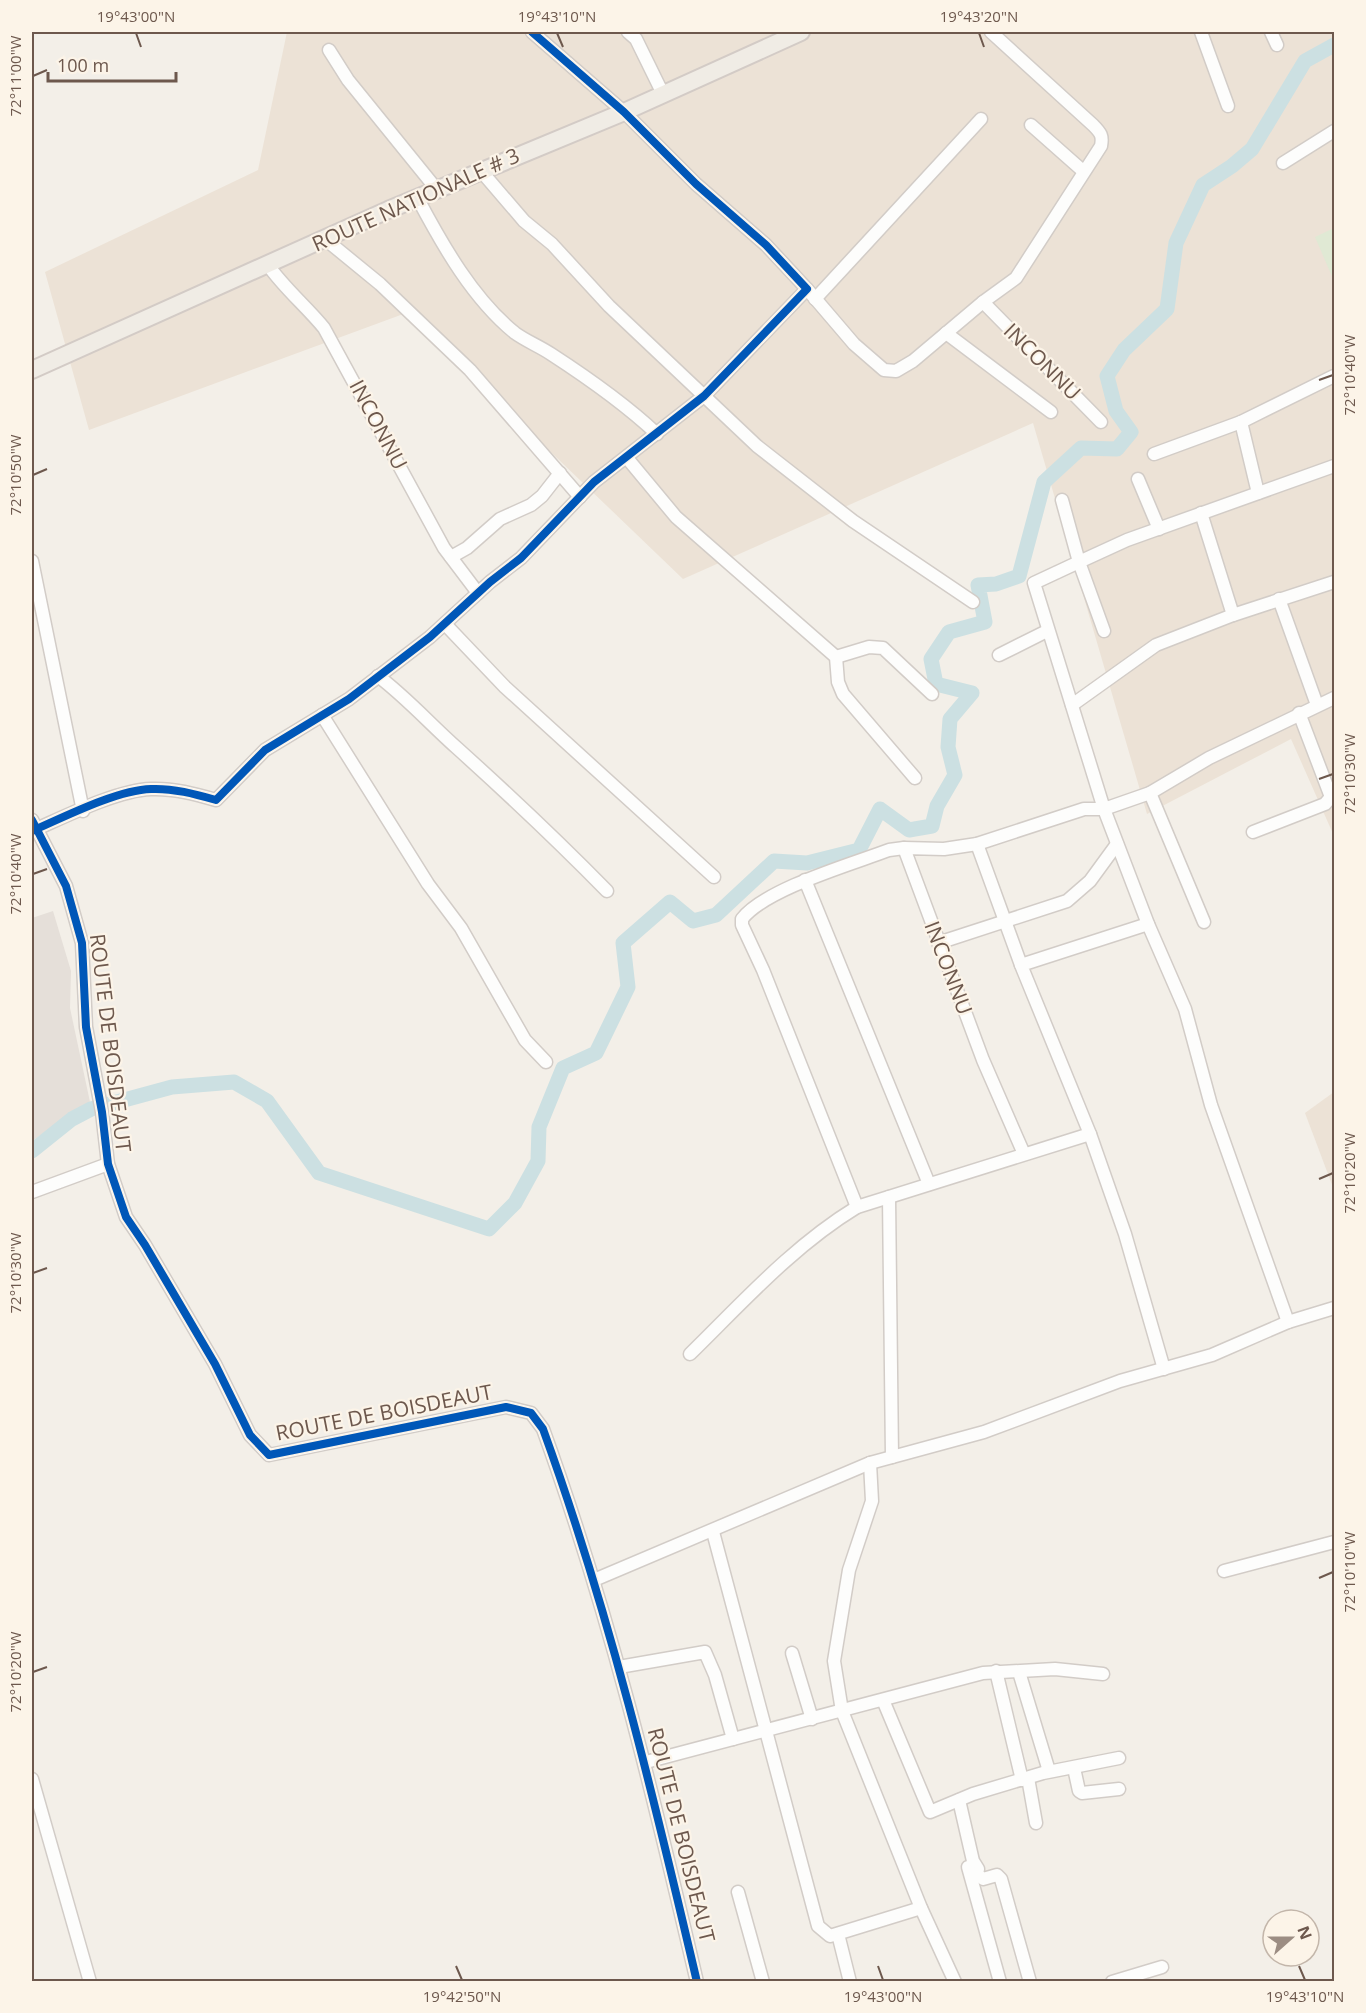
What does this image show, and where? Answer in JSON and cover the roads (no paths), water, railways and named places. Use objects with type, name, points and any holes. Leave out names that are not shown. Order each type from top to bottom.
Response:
[{"type":"main road","name":"ROUTE NATIONALE # 3","points":[[32,370],[325,239],[624,112],[801,32]]},
{"type":"street","points":[[532,32],[624,112],[696,184],[766,245],[854,344],[884,370],[896,372],[913,361],[983,302],[1016,278],[1101,146],[1101,133],[991,32]]},
{"type":"street","points":[[628,32],[636,39],[663,94]]},
{"type":"street","points":[[1201,32],[1228,106]]},
{"type":"street","points":[[1271,32],[1277,45]]},
{"type":"street","points":[[328,50],[348,80],[438,191]]},
{"type":"street","points":[[33,826],[83,811],[125,793],[151,789],[188,792],[216,800],[264,750],[322,715],[378,676],[445,624],[520,558],[580,497],[704,396],[811,294],[981,119]]},
{"type":"street","points":[[1031,125],[1083,171]]},
{"type":"street","points":[[1283,163],[1335,131]]},
{"type":"street","points":[[482,172],[524,221],[552,244],[609,306],[758,446],[845,514],[973,602]]},
{"type":"street","points":[[418,200],[436,234],[465,277],[501,320],[525,340],[609,393],[657,434]]},
{"type":"street","points":[[325,239],[380,284],[470,370],[580,497]]},
{"type":"street","name":"INCONNU","points":[[268,265],[281,284],[305,305],[336,346],[451,557],[478,593]]},
{"type":"street","name":"INCONNU","points":[[983,302],[1101,422]]},
{"type":"street","name":"INCONNU","points":[[946,333],[1051,412]]},
{"type":"street","points":[[1154,454],[1241,422],[1335,376]]},
{"type":"street","points":[[1241,422],[1258,493]]},
{"type":"street","points":[[627,458],[676,517],[836,657],[836,675],[843,694],[915,778]]},
{"type":"street","points":[[1288,1322],[1211,1105],[1185,1009],[1148,924],[1104,809],[1034,584],[1078,562],[1159,529],[1335,466]]},
{"type":"street","points":[[451,557],[467,548],[500,519],[531,505],[542,496],[560,473]]},
{"type":"street","points":[[1138,479],[1159,529]]},
{"type":"street","points":[[1062,500],[1078,562],[1104,631]]},
{"type":"street","points":[[1201,513],[1233,615]]},
{"type":"street","points":[[32,561],[37,619],[83,811]]},
{"type":"street","points":[[1072,705],[1156,645],[1233,615],[1335,582]]},
{"type":"street","points":[[1279,599],[1317,705]]},
{"type":"street","points":[[445,624],[505,687],[714,876]]},
{"type":"street","points":[[999,655],[1047,631]]},
{"type":"street","points":[[836,657],[869,647],[883,648],[932,694]]},
{"type":"street","points":[[378,676],[401,693],[446,737],[515,798],[607,891]]},
{"type":"street","points":[[857,1207],[763,970],[742,925],[742,919],[748,911],[806,880],[889,850],[944,849],[976,844],[1084,809],[1104,809],[1150,793],[1209,758],[1299,713],[1335,698]]},
{"type":"street","points":[[1252,832],[1325,804],[1331,797],[1299,713]]},
{"type":"street","points":[[322,715],[428,884],[461,928],[525,1040],[546,1062]]},
{"type":"street","points":[[1150,793],[1204,922]]},
{"type":"street","name":"ROUTE DE BOISDEAUT","points":[[33,826],[66,886],[82,943],[86,1027],[102,1112],[108,1164],[126,1217],[146,1245],[215,1364],[250,1434],[268,1455],[506,1407],[531,1413],[543,1429],[594,1580],[620,1667],[646,1762],[697,1982]]},
{"type":"street","points":[[976,844],[1021,965],[1090,1134],[1125,1234],[1164,1369]]},
{"type":"street","points":[[938,943],[1076,896],[1117,844]]},
{"type":"street","name":"INCONNU","points":[[904,848],[983,1060],[1024,1154]]},
{"type":"street","points":[[806,880],[929,1184]]},
{"type":"street","points":[[1021,965],[1148,924]]},
{"type":"street","points":[[690,1354],[801,1247],[825,1227],[857,1207],[1090,1134]]},
{"type":"street","points":[[32,1192],[108,1164]]},
{"type":"street","points":[[889,1197],[892,1457]]},
{"type":"street","points":[[594,1580],[712,1532],[870,1463],[984,1432],[1120,1382],[1212,1354],[1288,1322],[1335,1308]]},
{"type":"street","points":[[870,1463],[872,1501],[849,1570],[834,1661],[842,1711],[921,1908],[955,1982]]},
{"type":"street","points":[[712,1532],[818,1926],[830,1936],[921,1908]]},
{"type":"street","points":[[1224,1571],[1335,1542]]},
{"type":"street","points":[[620,1667],[705,1652],[715,1675],[733,1739]]},
{"type":"street","points":[[792,1653],[812,1719]]},
{"type":"street","points":[[646,1762],[996,1671],[1055,1669],[1103,1674]]},
{"type":"street","points":[[996,1671],[1036,1823]]},
{"type":"street","points":[[1019,1672],[1049,1771]]},
{"type":"street","points":[[883,1700],[930,1812],[956,1801],[1049,1771],[1119,1758]]},
{"type":"street","points":[[1074,1768],[1079,1791],[1082,1793],[1119,1788]]},
{"type":"street","points":[[32,1779],[90,1982]]},
{"type":"street","points":[[956,1801],[972,1884],[1000,1982]]},
{"type":"street","points":[[956,1801],[977,1874],[983,1879],[997,1875],[1001,1879],[1030,1982]]},
{"type":"street","points":[[738,1892],[763,1982]]},
{"type":"street","points":[[838,1934],[850,1982]]},
{"type":"street","points":[[1112,1982],[1162,1968]]},
{"type":"waterway","points":[[32,1151],[72,1119],[91,1109],[172,1087],[234,1082],[267,1101],[319,1173],[489,1229],[515,1203],[538,1161],[539,1127],[563,1068],[596,1053],[628,987],[623,943],[670,902],[693,921],[716,915],[774,861],[807,863],[859,850],[880,809],[909,830],[932,826],[937,806],[955,775],[948,747],[950,719],[972,693],[936,684],[931,659],[949,632],[985,622],[978,585],[996,584],[1019,576],[1044,482],[1081,448],[1117,449],[1131,432],[1116,411],[1107,376],[1124,350],[1167,309],[1176,243],[1203,185],[1232,166],[1252,149],[1305,61],[1334,45]]}]
